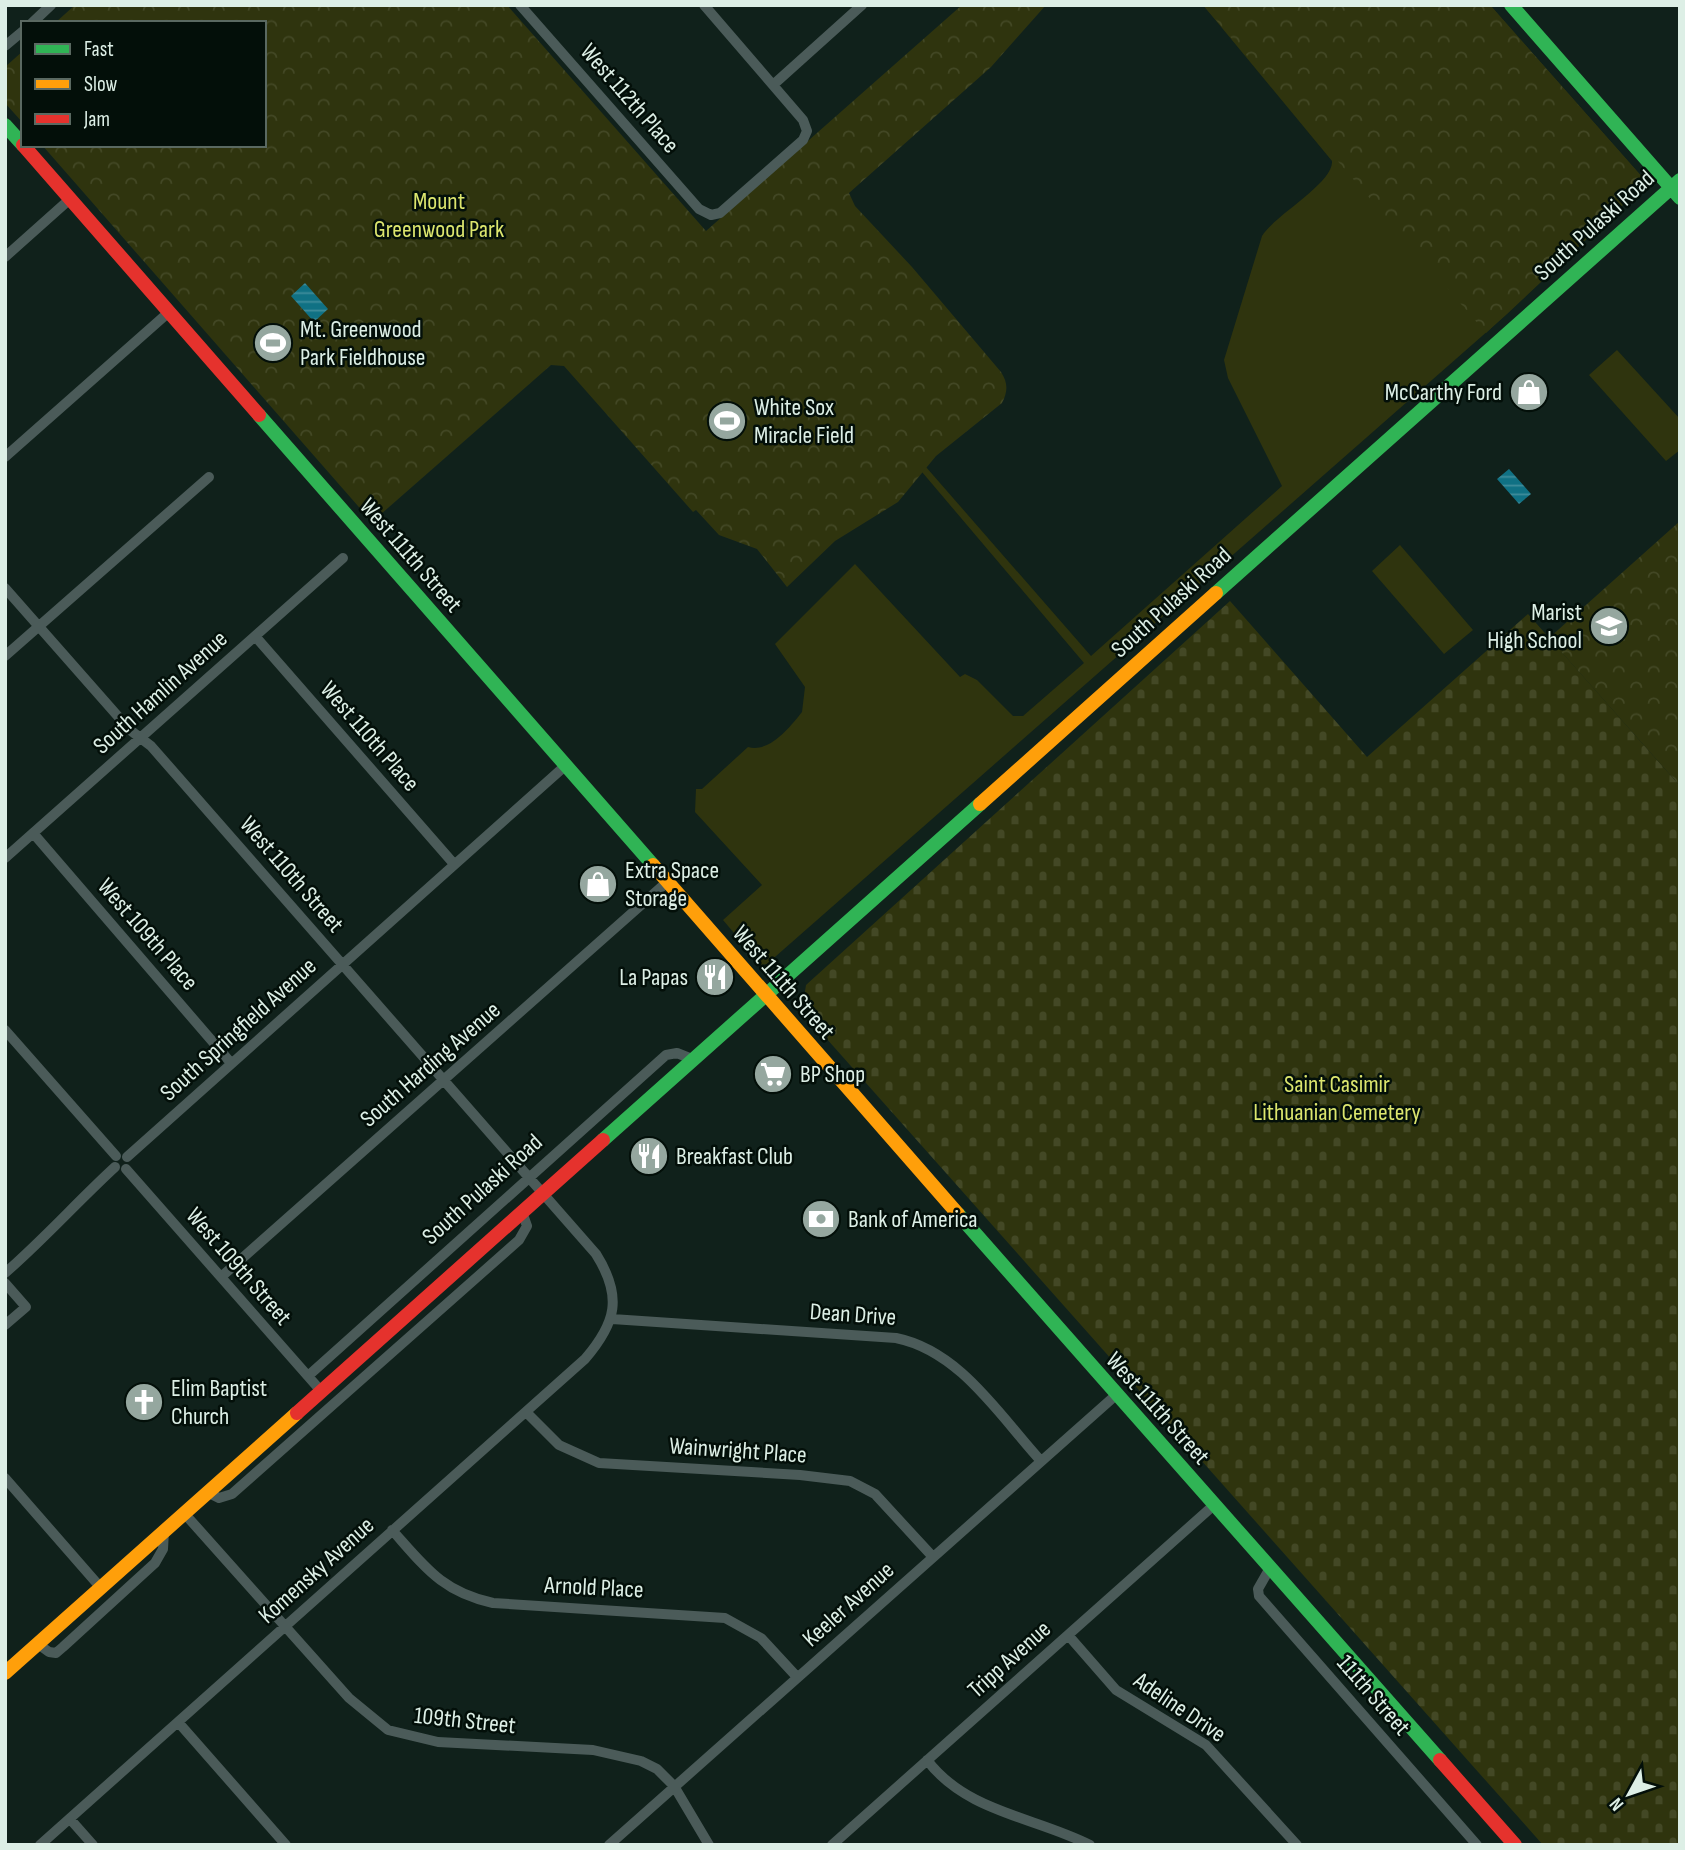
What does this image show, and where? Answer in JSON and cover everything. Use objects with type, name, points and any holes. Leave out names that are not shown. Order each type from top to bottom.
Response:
[{"type":"main road","points":[[1511,5],[1677,188]]},
{"type":"main road","name":"West 111th Street","points":[[5,125],[21,143]]},
{"type":"main road","name":"West 111th Street","points":[[25,147],[1116,1395],[1515,1845]]},
{"type":"main road","name":"South Pulaski Road","points":[[5,1673],[765,994],[1677,188]]},
{"type":"street","points":[[34,21],[51,5]]},
{"type":"street","name":"West 112th Place","points":[[520,5],[699,209],[710,215],[720,213],[803,140],[807,131],[803,120],[773,85]]},
{"type":"street","points":[[704,5],[773,85],[862,5]]},
{"type":"street","points":[[5,46],[21,33]]},
{"type":"street","points":[[5,257],[70,199]]},
{"type":"street","points":[[5,457],[169,312]]},
{"type":"street","points":[[5,656],[209,477]]},
{"type":"street","name":"South Hamlin Avenue","points":[[5,858],[343,558]]},
{"type":"street","name":"West 110th Street","points":[[5,588],[342,964],[596,1254],[608,1273],[613,1299],[612,1319]]},
{"type":"street","name":"West 110th Place","points":[[255,636],[454,864]]},
{"type":"street","name":"South Springfield Avenue","points":[[5,1273],[54,1230],[67,1210],[119,1160],[565,765]]},
{"type":"street","name":"West 109th Place","points":[[33,833],[231,1063]]},
{"type":"street","name":"South Harding Avenue","points":[[221,1277],[667,882]]},
{"type":"street","points":[[5,1030],[119,1160]]},
{"type":"street","name":"South Pulaski Road","points":[[308,1376],[666,1055],[677,1053],[692,1059]]},
{"type":"street","name":"West 109th Street","points":[[119,1160],[129,1161],[126,1169],[321,1391]]},
{"type":"street","name":"South Pulaski Road","points":[[207,1492],[219,1498],[232,1494],[519,1240],[527,1226],[522,1212]]},
{"type":"street","points":[[5,1283],[26,1307],[5,1325]]},
{"type":"street","name":"Komensky Avenue","points":[[40,1845],[527,1413],[585,1359],[600,1341],[612,1319]]},
{"type":"street","name":"Dean Drive","points":[[612,1319],[896,1338],[919,1343],[940,1354],[959,1370],[1041,1461]]},
{"type":"street","name":"Keeler Avenue","points":[[608,1845],[1116,1395]]},
{"type":"street","name":"Wainwright Place","points":[[527,1413],[559,1445],[599,1462],[800,1475],[850,1481],[875,1494],[933,1557]]},
{"type":"street","points":[[5,1478],[101,1588]]},
{"type":"street","name":"Tripp Avenue","points":[[832,1845],[1214,1505]]},
{"type":"street","name":"109th Street","points":[[184,1513],[349,1698],[388,1730],[438,1742],[593,1750],[641,1761],[657,1769],[674,1786],[709,1845]]},
{"type":"street","name":"Arnold Place","points":[[393,1530],[438,1580],[470,1597],[493,1603],[725,1618],[761,1638],[797,1677]]},
{"type":"street","points":[[38,1644],[48,1652],[56,1653],[63,1647],[155,1563],[163,1549],[164,1531]]},
{"type":"street","name":"111th Street","points":[[1270,1568],[1258,1589],[1259,1596],[1477,1845]]},
{"type":"street","name":"Adeline Drive","points":[[1068,1635],[1116,1689],[1206,1745],[1297,1845]]},
{"type":"street","points":[[178,1722],[286,1845]]},
{"type":"street","points":[[927,1760],[946,1782],[971,1799],[1065,1832],[1090,1845]]},
{"type":"street","points":[[70,1819],[93,1845]]},
{"type":"green space","name":"Mount Greenwood Park","points":[[75,5],[507,5],[706,231],[962,5],[1046,5],[991,67],[849,193],[855,206],[912,267],[1001,372],[1006,383],[1004,399],[936,456],[898,502],[835,541],[787,587],[757,549],[719,535],[696,510],[693,512],[564,366],[551,365],[372,522],[44,147],[266,147],[266,21],[57,21]]},
{"type":"green space","points":[[1203,5],[1490,5],[1643,178],[1642,187],[1506,315],[767,964],[761,965],[723,920],[762,885],[695,812],[696,789],[702,789],[748,747],[756,748],[772,743],[802,712],[805,687],[775,644],[855,564],[960,677],[965,674],[977,680],[1013,716],[1023,716],[1084,663],[922,472],[926,467],[1091,656],[1282,486],[1228,378],[1224,360],[1262,236],[1324,179],[1332,161]]},
{"type":"green space","points":[[1203,5],[1490,5],[1643,178],[1642,187],[1486,333]]},
{"type":"green space","points":[[21,53],[21,121],[5,103],[5,67]]},
{"type":"green space","points":[[1617,350],[1680,419],[1680,450],[1666,461],[1589,375]]},
{"type":"green space","name":"Marist High School","points":[[1680,521],[1680,786],[1549,638]]},
{"type":"green space","points":[[1400,545],[1473,630],[1444,654],[1372,571]]},
{"type":"green space","name":"Saint Casimir Lithuanian Cemetery","points":[[1230,601],[1367,757],[1528,614],[1680,786],[1680,1845],[1543,1845],[802,1011],[806,985]]},
{"type":"water","points":[[305,283],[328,309],[314,322],[291,296]]},
{"type":"water","points":[[1509,469],[1531,494],[1519,504],[1497,479]]},
{"type":"traffic: fast","points":[[1511,5],[1680,198]]},
{"type":"traffic: fast","points":[[5,125],[21,143]]},
{"type":"traffic: fast","points":[[1216,593],[1680,180]]},
{"type":"traffic: fast","points":[[259,415],[653,865]]},
{"type":"traffic: fast","points":[[603,1140],[980,804]]},
{"type":"traffic: fast","points":[[958,1214],[1440,1760]]},
{"type":"traffic: slow","points":[[980,804],[1216,593]]},
{"type":"traffic: slow","points":[[653,865],[958,1214]]},
{"type":"traffic: slow","points":[[5,1673],[297,1413]]},
{"type":"traffic: jam","points":[[25,147],[259,415]]},
{"type":"traffic: jam","points":[[297,1413],[603,1140]]},
{"type":"traffic: jam","points":[[1440,1760],[1515,1845]]},
{"type":"place","name":"Mt. Greenwood Park Fieldhouse","points":[[273,343]]},
{"type":"place","name":"McCarthy Ford","points":[[1529,392]]},
{"type":"place","name":"White Sox Miracle Field","points":[[727,421]]},
{"type":"place","name":"Marist High School","points":[[1609,626]]},
{"type":"place","name":"Extra Space Storage","points":[[598,884]]},
{"type":"place","name":"La Papas","points":[[715,977]]},
{"type":"place","name":"BP Shop","points":[[773,1074]]},
{"type":"place","name":"Breakfast Club","points":[[649,1156]]},
{"type":"place","name":"Bank of America","points":[[821,1219]]},
{"type":"place","name":"Elim Baptist Church","points":[[144,1402]]}]
